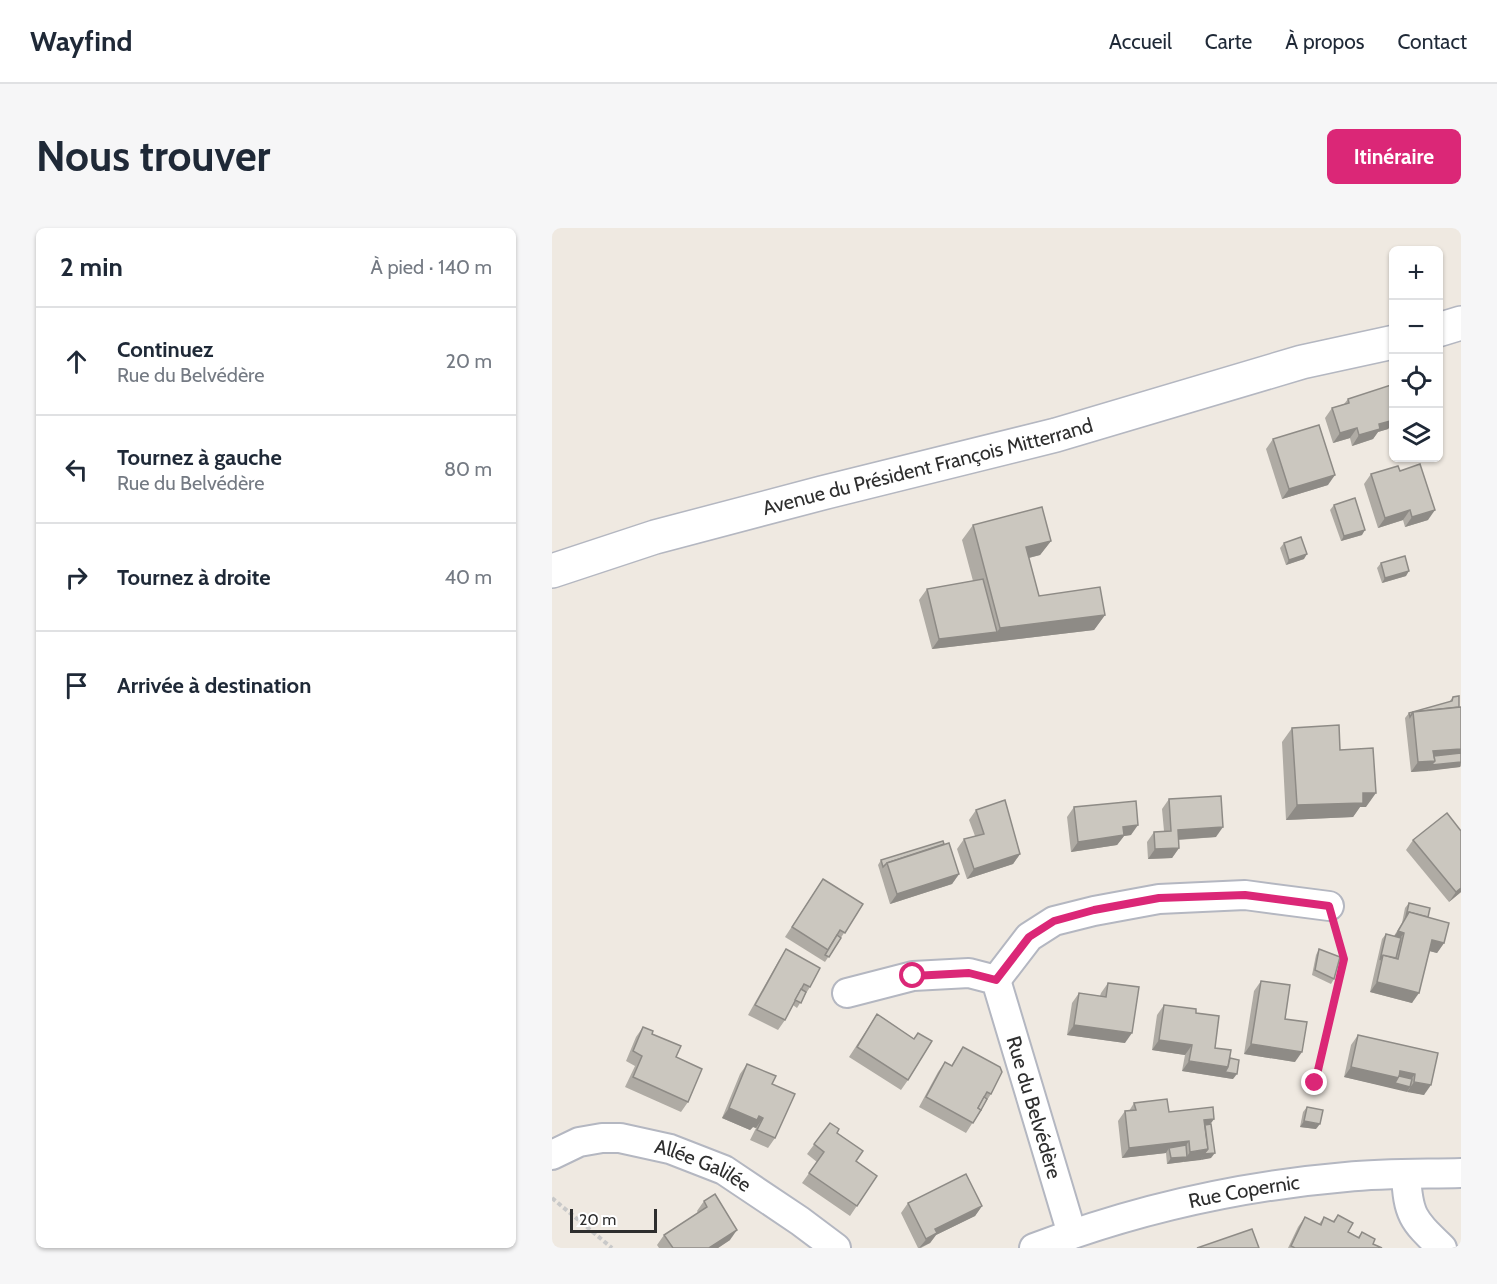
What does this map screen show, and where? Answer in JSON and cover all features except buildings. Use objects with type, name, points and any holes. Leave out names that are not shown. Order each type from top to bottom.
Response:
[{"type":"street","points":[[1443,308],[1461,303]]},
{"type":"street","points":[[1443,328],[1461,323]]},
{"type":"street","name":"Avenue du Président François Mitterrand","points":[[1302,362],[1389,327]]},
{"type":"street","name":"Avenue du Président François Mitterrand","points":[[552,571],[655,537],[1056,435],[1302,362],[1389,343]]},
{"type":"street","points":[[847,993],[913,976],[969,973],[996,980],[1029,937],[1054,921],[1094,910],[1159,898],[1245,895],[1329,906]]},
{"type":"street","name":"Rue du Belvédère","points":[[996,980],[1072,1234]]},
{"type":"street","name":"Allée Galilée","points":[[552,1155],[579,1142],[602,1138],[620,1138],[670,1149],[724,1170],[836,1248]]},
{"type":"street","name":"Rue Copernic","points":[[1034,1248],[1072,1234],[1169,1205],[1223,1194],[1346,1177],[1461,1173]]},
{"type":"street","points":[[1406,1174],[1407,1200],[1416,1223],[1442,1248]]},
{"type":"path","points":[[1315,1083],[1344,959],[1329,906]]},
{"type":"path","points":[[552,1198],[612,1248]]},
{"type":"route","points":[[913,976],[969,973],[996,980],[1029,937],[1054,921],[1094,910],[1159,898],[1245,895],[1329,906],[1344,959],[1315,1083]]}]
